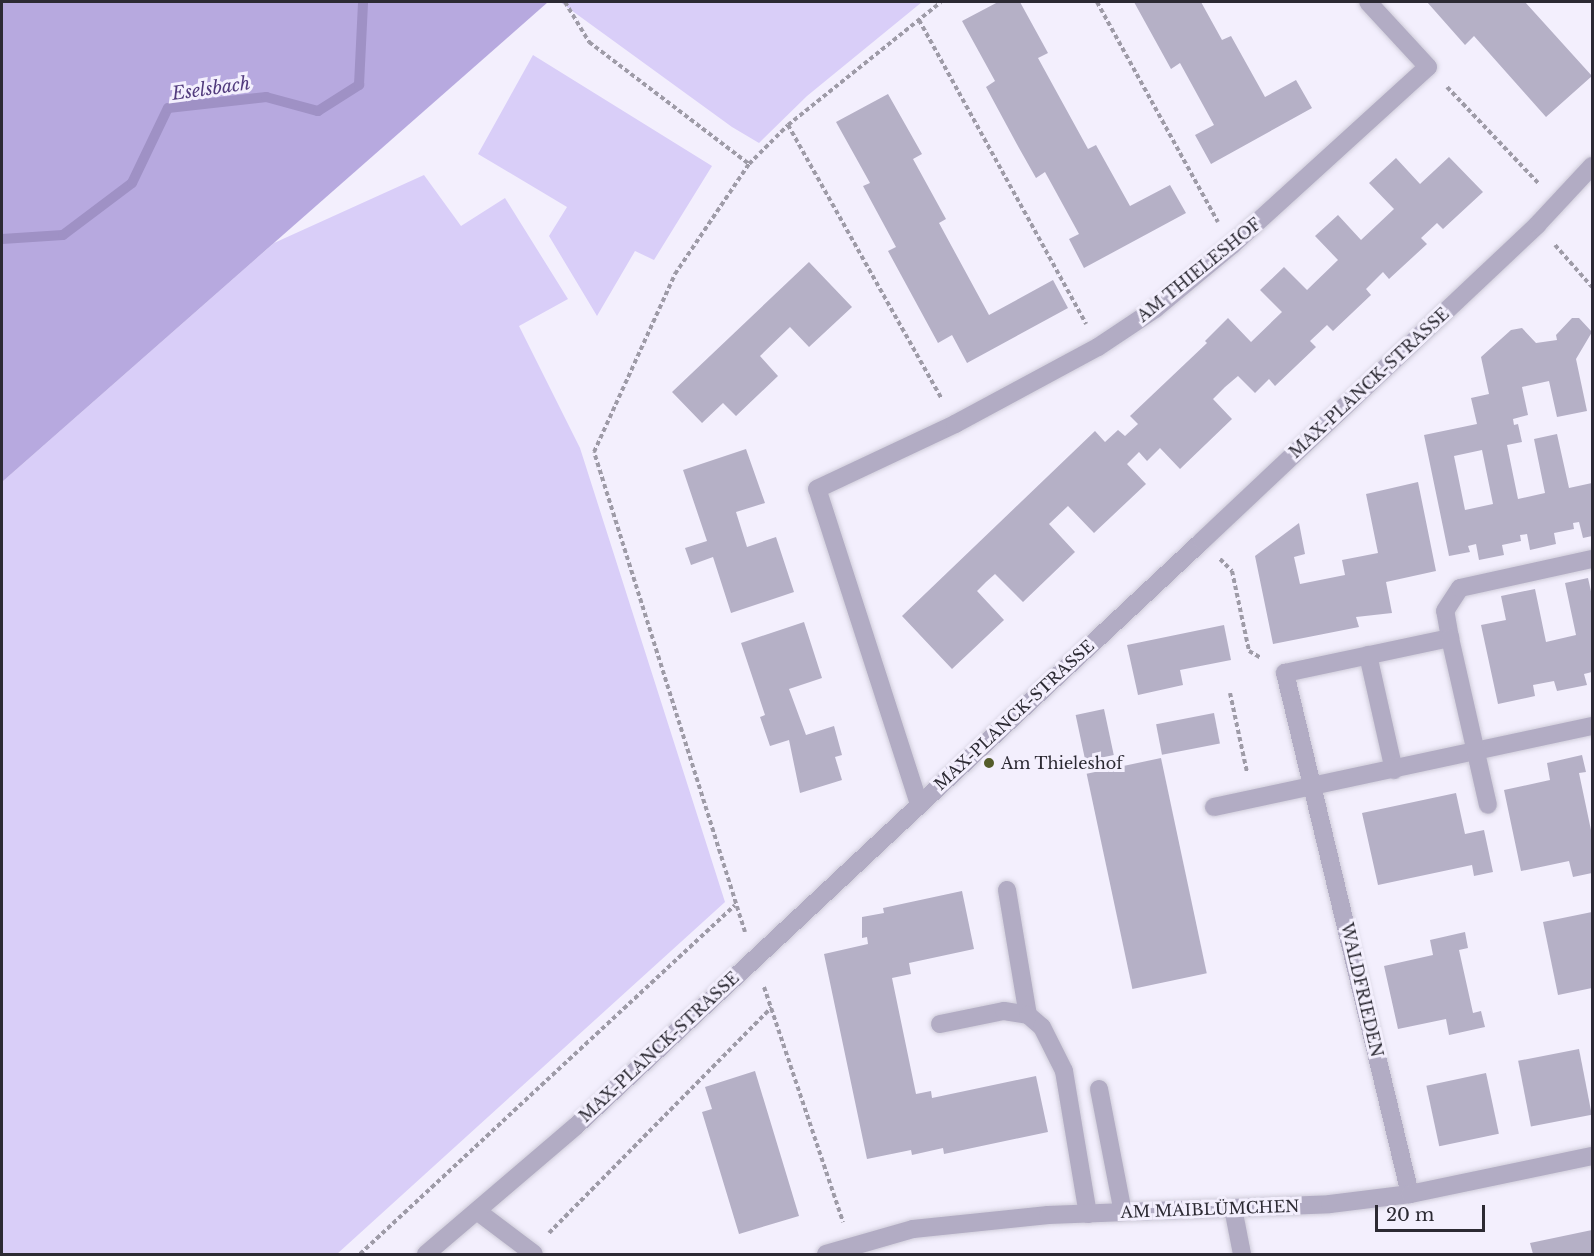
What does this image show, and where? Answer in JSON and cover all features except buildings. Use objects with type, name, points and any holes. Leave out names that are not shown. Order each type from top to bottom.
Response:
[{"type":"street","points":[[1368,2],[1428,67]]},
{"type":"street","name":"AM THIELESHOF","points":[[919,804],[817,489],[955,424],[1098,346],[1155,309],[1232,246],[1428,67]]},
{"type":"street","name":"MAX-PLANCK-STRASSE","points":[[426,1254],[576,1126],[1202,541],[1536,225],[1593,166]]},
{"type":"street","points":[[1488,805],[1445,611],[1460,588],[1593,559]]},
{"type":"street","points":[[1285,673],[1450,638]]},
{"type":"street","points":[[1368,655],[1394,770]]},
{"type":"street","name":"WALDFRIEDEN","points":[[1285,673],[1410,1194]]},
{"type":"street","points":[[1214,807],[1593,726]]},
{"type":"street","points":[[1007,890],[1028,1015]]},
{"type":"street","points":[[940,1024],[1004,1011],[1028,1015],[1042,1027],[1064,1071],[1088,1214]]},
{"type":"street","points":[[1099,1089],[1123,1212]]},
{"type":"street","name":"AM MAIBLÜMCHEN","points":[[828,1254],[850,1245],[913,1229],[1088,1214],[1330,1204],[1410,1194],[1593,1156]]},
{"type":"street","points":[[1233,1208],[1242,1254]]},
{"type":"street","points":[[477,1211],[532,1253]]},
{"type":"path","points":[[565,2],[589,42],[749,164]]},
{"type":"path","points":[[850,1245],[772,1006],[735,905],[594,453],[675,274],[749,164],[788,125],[941,2]]},
{"type":"path","points":[[1097,2],[1232,246]]},
{"type":"path","points":[[919,20],[1098,346]]},
{"type":"path","points":[[1428,67],[1557,203]]},
{"type":"path","points":[[788,125],[955,424]]},
{"type":"path","points":[[1536,225],[1593,287]]},
{"type":"path","points":[[1202,541],[1232,571],[1249,651],[1285,673]]},
{"type":"path","points":[[1230,693],[1253,799]]},
{"type":"path","points":[[360,1254],[735,905]]},
{"type":"path","points":[[532,1253],[772,1006]]},
{"type":"shaded area","points":[[2,2],[548,2],[2,482]]},
{"type":"shaded area","points":[[560,2],[922,2],[807,96],[759,143],[732,127]]},
{"type":"shaded area","points":[[533,55],[712,166],[654,260],[635,251],[597,316],[549,236],[567,207],[478,154]]},
{"type":"shaded area","points":[[424,175],[461,226],[505,198],[568,299],[519,326],[580,448],[725,902],[337,1254],[2,1254],[2,482],[274,243]]},
{"type":"waterway","name":"Eselsbach","points":[[2,239],[63,235],[132,183],[168,108],[266,97],[318,111],[359,85],[363,2]]},
{"type":"place","name":"Am Thieleshof","points":[[989,763]]}]
